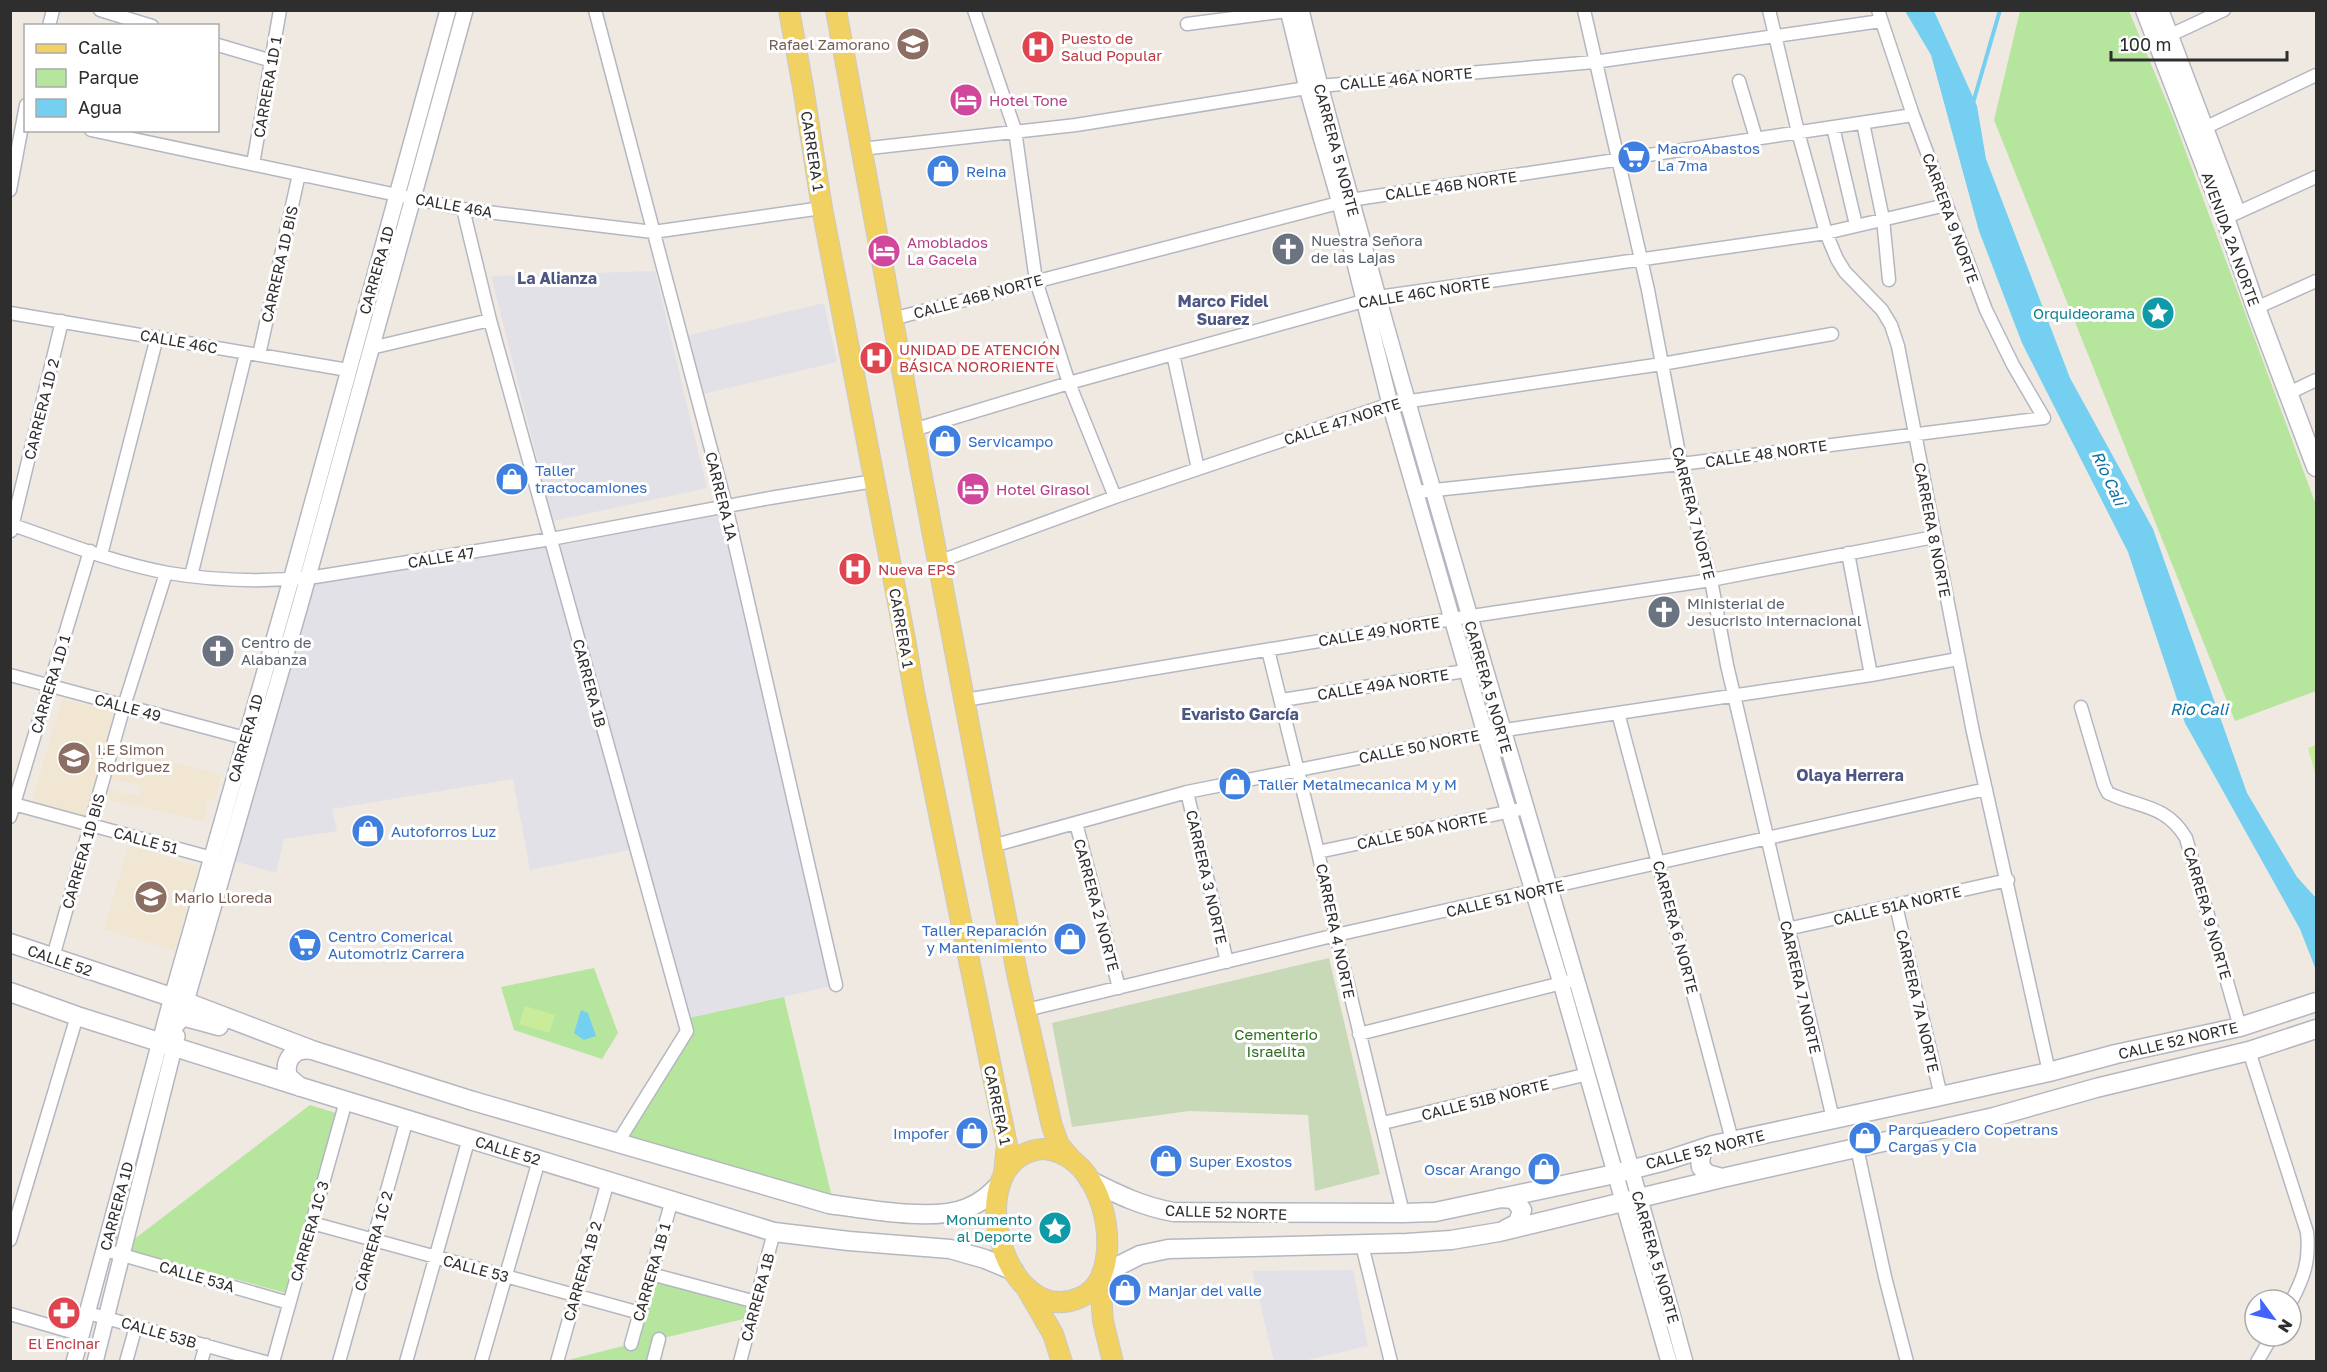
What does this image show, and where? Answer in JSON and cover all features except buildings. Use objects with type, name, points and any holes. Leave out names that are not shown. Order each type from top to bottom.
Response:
[{"type":"main road","name":"CARRERA 1","points":[[789,10],[804,87],[822,208],[874,481],[960,924],[1008,1145],[1002,1178]]},
{"type":"main road","points":[[837,10],[912,430],[1026,1010],[1059,1145],[1089,1180],[1102,1205],[1107,1230],[1107,1252],[1101,1277],[1103,1321],[1113,1362]]},
{"type":"main road","name":"AVENIDA 2A NORTE","points":[[2145,10],[2162,39],[2198,130],[2294,390],[2316,466]]},
{"type":"main road","name":"AVENIDA 2A NORTE","points":[[2159,10],[2162,39]]},
{"type":"main road","name":"AVENIDA 2A NORTE","points":[[2294,390],[2316,435]]},
{"type":"main road","name":"CALLE 52","points":[[10,943],[293,1044],[473,1101],[829,1204],[879,1210],[953,1212],[977,1203],[1002,1178]]},
{"type":"main road","name":"CALLE 52","points":[[10,992],[77,1016],[301,1088],[774,1232],[950,1249],[985,1259],[1014,1271]]},
{"type":"main road","points":[[167,1045],[180,1005]]},
{"type":"main road","name":"CALLE 52 NORTE","points":[[1101,1277],[1140,1255],[1168,1249],[1362,1245],[1451,1240],[1499,1232],[1586,1211],[1665,1161],[1713,1145],[2049,1072],[2116,1054],[2240,1027],[2310,1005]]},
{"type":"main road","name":"CALLE 52 NORTE","points":[[1089,1180],[1136,1203],[1174,1212],[1403,1213],[1434,1212],[1499,1198],[1722,1178],[1994,1117],[2119,1082],[2249,1051],[2315,1029]]},
{"type":"main road","points":[[301,1088],[291,1082],[286,1066],[295,1052],[312,1050]]},
{"type":"main road","points":[[2116,1054],[2124,1060],[2127,1067],[2126,1074],[2119,1082]]},
{"type":"main road","points":[[1713,1145],[1704,1148],[1701,1167],[1707,1174],[1722,1178]]},
{"type":"main road","points":[[1062,1362],[1053,1334],[1005,1254],[997,1225],[997,1204],[1002,1178],[1018,1157],[1036,1149],[1055,1151],[1071,1159]]},
{"type":"main road","points":[[1499,1198],[1514,1199],[1520,1205],[1522,1213],[1517,1224],[1499,1232]]},
{"type":"main road","points":[[1026,1287],[1048,1300],[1065,1302],[1081,1297],[1101,1277]]},
{"type":"street","points":[[100,10],[148,24],[147,10]]},
{"type":"street","name":"CARRERA 1D 1","points":[[253,164],[280,10]]},
{"type":"street","name":"CARRERA 1D","points":[[180,1005],[212,858],[448,10]]},
{"type":"street","name":"CARRERA 1D","points":[[180,1005],[308,578],[465,10]]},
{"type":"street","name":"CARRERA 1A","points":[[595,10],[726,506],[836,985]]},
{"type":"street","points":[[974,10],[1016,130],[1036,281],[1069,382],[1115,497]]},
{"type":"street","name":"CARRERA 7 NORTE","points":[[1584,10],[1594,62],[1641,259],[1681,465],[1711,580],[1766,837],[1833,1119]]},
{"type":"street","name":"CARRERA 8 NORTE","points":[[1769,10],[1798,132],[1826,233],[1845,272],[1882,310],[1891,325],[1898,346],[1958,659],[2049,1072]]},
{"type":"street","points":[[2162,39],[2224,10]]},
{"type":"street","points":[[1187,24],[1293,11]]},
{"type":"street","name":"CARRERA 5 NORTE","points":[[1293,11],[1371,299],[1406,400],[1550,888],[1588,1074],[1685,1362]]},
{"type":"street","name":"CALLE 46A NORTE","points":[[861,149],[1076,124],[1313,87],[1594,62],[1776,36],[1880,16]]},
{"type":"street","name":"CARRERA 9 NORTE","points":[[1880,16],[1913,115],[1986,310],[2013,365],[2044,418]]},
{"type":"street","points":[[219,45],[272,61]]},
{"type":"street","points":[[2198,130],[2316,75]]},
{"type":"street","points":[[1739,81],[1756,138]]},
{"type":"street","points":[[10,190],[21,113]]},
{"type":"street","name":"CALLE 46B NORTE","points":[[892,319],[1345,202],[1913,115]]},
{"type":"street","points":[[1863,123],[1883,219],[1889,280]]},
{"type":"street","points":[[1833,127],[1856,225]]},
{"type":"street","name":"CALLE 46A","points":[[101,132],[463,208],[653,232],[822,208]]},
{"type":"street","name":"CARRERA 1D BIS","points":[[191,576],[299,174]]},
{"type":"street","points":[[2230,216],[2316,177]]},
{"type":"street","name":"CALLE 46C NORTE","points":[[912,430],[1069,382],[1371,299],[1826,233],[1946,205]]},
{"type":"street","name":"CARRERA 1B","points":[[463,208],[490,320],[687,1031],[618,1142]]},
{"type":"street","points":[[2262,306],[2316,281]]},
{"type":"street","name":"CARRERA 5 NORTE","points":[[1371,299],[1390,404],[1533,892],[1569,981],[1627,1185],[1669,1362]]},
{"type":"street","name":"CALLE 46C","points":[[10,313],[348,370]]},
{"type":"street","points":[[371,348],[490,320]]},
{"type":"street","name":"CARRERA 1D 2","points":[[11,527],[62,321]]},
{"type":"street","name":"CALLE 47 NORTE","points":[[938,562],[1115,497],[1390,404],[1662,364],[1832,334]]},
{"type":"street","name":"CARRERA 1D 1","points":[[10,817],[12,803],[50,686],[96,553],[157,338]]},
{"type":"street","points":[[1173,354],[1198,469]]},
{"type":"street","points":[[2294,390],[2316,380]]},
{"type":"street","name":"CALLE 48 NORTE","points":[[1416,492],[1681,465],[2044,418]]},
{"type":"street","name":"CALLE 47","points":[[11,527],[166,573],[233,580],[291,579],[551,539],[874,481]]},
{"type":"street","name":"CALLE 49 NORTE","points":[[965,700],[1452,619],[1711,580],[1934,537]]},
{"type":"street","points":[[1848,553],[1871,675]]},
{"type":"street","name":"CARRERA 1D BIS","points":[[53,957],[124,706],[166,573]]},
{"type":"street","name":"CARRERA 4 NORTE","points":[[1268,650],[1282,700],[1335,935],[1383,1123],[1403,1213]]},
{"type":"street","name":"CALLE 50 NORTE","points":[[992,846],[1187,792],[1485,733],[1871,675],[1958,659]]},
{"type":"street","name":"CALLE 49A NORTE","points":[[1282,700],[1484,668]]},
{"type":"street","name":"CALLE 49","points":[[10,675],[245,738]]},
{"type":"street","name":"CARRERA 9 NORTE","points":[[2081,707],[2108,792],[2164,813],[2181,829],[2186,838],[2240,1027]]},
{"type":"street","name":"CARRERA 6 NORTE","points":[[1618,713],[1732,1140]]},
{"type":"street","name":"CALLE 51 NORTE","points":[[1026,1010],[1335,935],[1986,789]]},
{"type":"street","name":"CARRERA 3 NORTE","points":[[1187,792],[1227,962]]},
{"type":"street","name":"CALLE 51","points":[[12,803],[212,858]]},
{"type":"street","name":"CALLE 50A NORTE","points":[[1318,852],[1525,808]]},
{"type":"street","name":"CARRERA 2 NORTE","points":[[1076,823],[1119,988]]},
{"type":"street","name":"CALLE 51A NORTE","points":[[1787,929],[2008,880]]},
{"type":"street","name":"CARRERA 7A NORTE","points":[[1896,906],[1941,1096]]},
{"type":"street","points":[[1359,1034],[1569,981]]},
{"type":"street","points":[[10,1240],[77,1016]]},
{"type":"street","name":"CARRERA 1D","points":[[74,1362],[167,1045]]},
{"type":"street","name":"CARRERA 1D","points":[[95,1362],[122,1255],[167,1045]]},
{"type":"street","points":[[2249,1051],[2307,1232],[2309,1249],[2306,1270],[2298,1288]]},
{"type":"street","name":"CALLE 51B NORTE","points":[[1383,1123],[1588,1074]]},
{"type":"street","name":"CARRERA 1C 3","points":[[273,1362],[346,1101]]},
{"type":"street","name":"CARRERA 1C 2","points":[[339,1362],[407,1119]]},
{"type":"street","points":[[406,1362],[469,1138]]},
{"type":"street","points":[[1857,1148],[1907,1362]]},
{"type":"street","points":[[481,1362],[540,1160]]},
{"type":"street","name":"CARRERA 1B 2","points":[[557,1362],[608,1181]]},
{"type":"street","name":"CARRERA 1B 1","points":[[631,1344],[672,1200]]},
{"type":"street","name":"CALLE 53","points":[[312,1223],[640,1313]]},
{"type":"street","name":"CARRERA 1B","points":[[740,1362],[774,1232]]},
{"type":"street","points":[[1362,1245],[1391,1362]]},
{"type":"street","name":"CALLE 53A","points":[[105,1250],[289,1303]]},
{"type":"street","points":[[651,1274],[756,1302]]},
{"type":"street","name":"CALLE 53B","points":[[88,1313],[265,1362]]},
{"type":"street","points":[[10,1314],[82,1335]]},
{"type":"street","points":[[126,1362],[136,1326]]},
{"type":"street","name":"CARRERA 1B 1","points":[[652,1362],[659,1339]]},
{"type":"street","points":[[201,1362],[206,1345]]},
{"type":"street","points":[[2257,1362],[2265,1348]]},
{"type":"shaded area","points":[[655,271],[707,488],[553,521],[491,276]]},
{"type":"shaded area","points":[[824,303],[837,362],[703,394],[689,335]]},
{"type":"shaded area","points":[[726,506],[836,985],[684,1019],[636,849],[530,870],[513,779],[332,809],[337,831],[284,839],[276,873],[227,859],[308,578]]},
{"type":"shaded area","name":"I.E Simon Rodriguez","points":[[63,699],[117,713],[87,818],[31,804]]},
{"type":"shaded area","points":[[149,756],[221,775],[214,802],[207,799],[204,807],[208,810],[203,821],[105,799],[107,789],[141,797],[141,786],[111,778],[117,766],[139,773],[140,770],[146,772]]},
{"type":"shaded area","name":"Mario Lloreda","points":[[129,846],[198,866],[175,951],[104,929]]},
{"type":"shaded area","points":[[1353,1270],[1368,1346],[1303,1361],[1274,1361],[1252,1271]]},
{"type":"green space","name":"Orquideorama","points":[[2020,11],[2129,11],[2173,117],[2316,505],[2316,691],[2235,721],[1994,120]]},
{"type":"green space","points":[[2316,745],[2316,776],[2308,748]]},
{"type":"green space","name":"Cementerio Israelita","points":[[1329,958],[1380,1174],[1315,1191],[1308,1115],[1189,1111],[1072,1127],[1052,1023]]},
{"type":"green space","points":[[594,968],[618,1033],[602,1059],[514,1030],[501,987]]},
{"type":"green space","points":[[784,997],[831,1193],[829,1204],[618,1142],[687,1031],[684,1019]]},
{"type":"green space","points":[[525,1006],[555,1015],[549,1033],[519,1024]]},
{"type":"green space","points":[[310,1105],[336,1113],[286,1293],[131,1251],[133,1240]]},
{"type":"green space","points":[[651,1274],[756,1302],[752,1317],[659,1339],[653,1361],[560,1362],[631,1344]]},
{"type":"water","name":"Rio Cali","points":[[1905,11],[1934,11],[1977,106],[1986,159],[2070,378],[2153,529],[2247,793],[2297,877],[2316,898],[2316,970],[2300,929],[2185,723],[2128,552],[2022,343],[1979,231],[1931,55]]},
{"type":"water","points":[[581,1010],[588,1013],[596,1036],[584,1040],[574,1033]]},
{"type":"waterway","points":[[1973,103],[2000,10]]},
{"type":"place","name":"Rafael Zamorano","points":[[913,44]]},
{"type":"place","name":"Puesto de Salud Popular","points":[[1038,47]]},
{"type":"place","name":"Hotel Tone","points":[[966,100]]},
{"type":"place","name":"MacroAbastos La 7ma","points":[[1634,157]]},
{"type":"place","name":"Reina","points":[[943,171]]},
{"type":"place","name":"Nuestra Señora de las Lajas","points":[[1288,249]]},
{"type":"place","name":"Amoblados La Gacela","points":[[884,251]]},
{"type":"place","name":"Orquideorama","points":[[2158,313]]},
{"type":"place","name":"UNIDAD DE ATENCIÓN BÁSICA NORORIENTE","points":[[876,358]]},
{"type":"place","name":"Servicampo","points":[[945,441]]},
{"type":"place","name":"Taller tractocamiones","points":[[512,479]]},
{"type":"place","name":"Hotel Girasol","points":[[973,489]]},
{"type":"place","name":"Nueva EPS","points":[[855,569]]},
{"type":"place","name":"Ministerial de Jesucristo Internacional","points":[[1664,612]]},
{"type":"place","name":"Centro de Alabanza","points":[[218,651]]},
{"type":"place","name":"I.E Simon Rodriguez","points":[[74,758]]},
{"type":"place","name":"Taller Metalmecanica M y M","points":[[1235,784]]},
{"type":"place","name":"Autoforros Luz","points":[[368,831]]},
{"type":"place","name":"Mario Lloreda","points":[[151,897]]},
{"type":"place","name":"Taller Reparación y Mantenimiento","points":[[1070,939]]},
{"type":"place","name":"Centro Comerical Automotriz Carrera","points":[[305,945]]},
{"type":"place","name":"Impofer","points":[[972,1133]]},
{"type":"place","name":"Parqueadero Copetrans Cargas y Cia","points":[[1865,1138]]},
{"type":"place","name":"Super Exostos","points":[[1166,1161]]},
{"type":"place","name":"Oscar Arango","points":[[1544,1169]]},
{"type":"place","name":"Monumento al Deporte","points":[[1055,1228]]},
{"type":"place","name":"Manjar del valle","points":[[1125,1290]]},
{"type":"place","name":"El Encinar","points":[[64,1313]]},
{"type":"district","name":"La Alianza","points":[[557,278]]},
{"type":"district","name":"Marco Fidel Suarez","points":[[1223,310]]},
{"type":"district","name":"Evaristo García","points":[[1240,714]]},
{"type":"district","name":"Olaya Herrera","points":[[1850,775]]},
{"type":"water label","name":"Río Cali","points":[[2109,478]]}]
